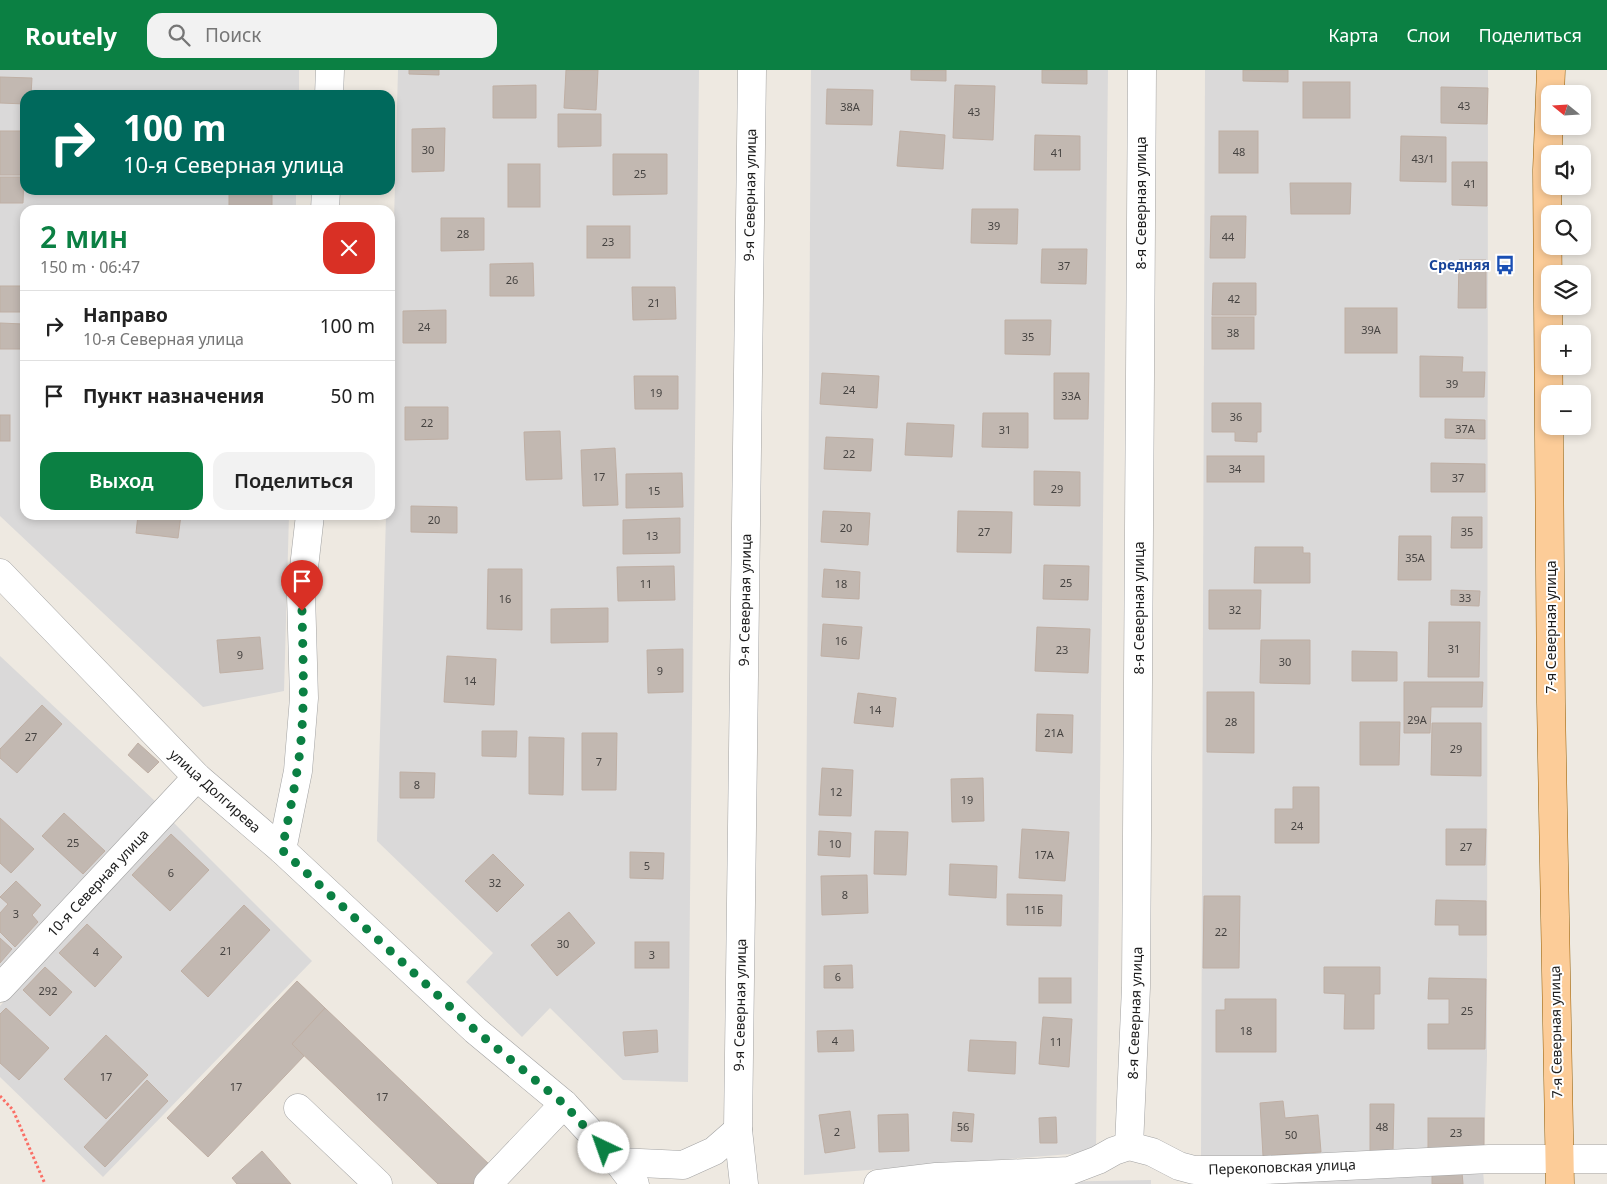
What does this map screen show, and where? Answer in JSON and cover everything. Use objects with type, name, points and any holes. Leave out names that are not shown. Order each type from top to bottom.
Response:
[{"type":"main road","name":"7-я Северная улица","points":[[1551,70],[1547,170],[1551,683],[1559,1171]]},
{"type":"street","points":[[329,90],[330,70]]},
{"type":"street","name":"9-я Северная улица","points":[[744,1184],[738,1130],[752,70]]},
{"type":"street","name":"8-я Северная улица","points":[[1129,1146],[1136,987],[1142,70]]},
{"type":"street","points":[[282,850],[298,771],[304,698],[301,594],[309,520]]},
{"type":"street","name":"улица Долгирева","points":[[0,573],[197,777],[282,850],[475,1030],[564,1104],[618,1162],[635,1184]]},
{"type":"street","name":"10-я Северная улица","points":[[0,988],[197,777]]},
{"type":"street","points":[[488,1184],[564,1104]]},
{"type":"street","points":[[298,1108],[378,1184]]},
{"type":"street","points":[[618,1162],[683,1165],[714,1151],[738,1130]]},
{"type":"street","points":[[878,1184],[936,1177],[1069,1171],[1129,1146]]},
{"type":"street","name":"Перекоповская улица","points":[[1129,1146],[1152,1152],[1179,1175],[1194,1170],[1264,1170],[1489,1159],[1559,1171],[1607,1159]]},
{"type":"path","points":[[0,1096],[13,1110],[45,1184]]},
{"type":"shaded area","points":[[0,70],[299,70],[299,90],[20,90],[20,195],[296,195],[296,205],[20,205],[20,520],[289,520],[284,691],[203,707],[0,516]]},
{"type":"shaded area","points":[[398,70],[699,70],[688,1082],[623,1080],[550,1008],[522,1037],[466,982],[493,953],[377,841],[386,520],[395,520],[395,183]]},
{"type":"shaded area","points":[[811,70],[1108,70],[1096,1152],[804,1175]]},
{"type":"shaded area","points":[[1205,70],[1488,70],[1487,1056],[1484,1154],[1201,1158]]},
{"type":"shaded area","points":[[0,656],[157,803],[0,972]]},
{"type":"shaded area","points":[[171,820],[312,961],[103,1177],[0,1077],[0,1006]]},
{"type":"shaded area","points":[[1483,1169],[1484,1184],[1194,1184],[1193,1181]]},
{"type":"shaded area","points":[[1151,1180],[1151,1184],[935,1184]]},
{"type":"building","points":[[409,70],[439,70],[439,75],[409,74]]},
{"type":"building","points":[[566,70],[598,70],[596,110],[564,108]]},
{"type":"building","points":[[911,70],[946,70],[946,81],[911,80]]},
{"type":"building","points":[[1042,70],[1087,70],[1087,84],[1042,83]]},
{"type":"building","points":[[1243,70],[1288,70],[1288,82],[1243,81]]},
{"type":"building","points":[[0,77],[32,78],[31,90],[20,90],[20,104],[0,103]]},
{"type":"building","points":[[1303,82],[1350,82],[1350,118],[1303,118]]},
{"type":"building","points":[[536,85],[536,118],[493,118],[493,86]]},
{"type":"building","points":[[955,85],[995,86],[993,140],[953,138]]},
{"type":"building","points":[[1441,87],[1488,88],[1487,124],[1441,123]]},
{"type":"building","points":[[827,89],[873,90],[872,125],[826,124]]},
{"type":"building","points":[[558,114],[601,114],[601,146],[558,147]]},
{"type":"building","points":[[445,128],[444,171],[412,172],[412,129]]},
{"type":"building","points":[[0,131],[20,131],[20,175],[0,175]]},
{"type":"building","points":[[900,131],[945,135],[943,169],[897,166]]},
{"type":"building","points":[[1219,131],[1258,131],[1258,173],[1219,173]]},
{"type":"building","points":[[1035,135],[1080,136],[1080,170],[1034,170]]},
{"type":"building","points":[[1401,136],[1446,137],[1446,182],[1400,181]]},
{"type":"building","points":[[613,154],[667,154],[667,194],[613,195]]},
{"type":"building","points":[[1452,162],[1487,162],[1487,206],[1452,205]]},
{"type":"building","points":[[508,164],[540,164],[540,207],[508,207]]},
{"type":"building","points":[[0,177],[20,177],[20,195],[23,195],[23,203],[0,203]]},
{"type":"building","points":[[1290,183],[1351,183],[1350,214],[1291,214]]},
{"type":"building","points":[[229,195],[272,195],[272,205],[229,205]]},
{"type":"building","points":[[972,209],[1018,209],[1017,244],[971,243]]},
{"type":"building","points":[[1211,216],[1246,216],[1245,258],[1210,258]]},
{"type":"building","points":[[441,218],[484,218],[484,250],[441,251]]},
{"type":"building","points":[[587,226],[630,226],[630,258],[587,258]]},
{"type":"building","points":[[1042,249],[1087,249],[1086,284],[1041,283]]},
{"type":"building","points":[[1459,260],[1486,260],[1486,308],[1458,308]]},
{"type":"building","points":[[533,263],[534,296],[490,296],[490,264]]},
{"type":"building","points":[[1213,283],[1256,283],[1256,315],[1212,315]]},
{"type":"building","points":[[0,286],[20,286],[20,312],[0,312]]},
{"type":"building","points":[[632,287],[675,287],[676,319],[633,320]]},
{"type":"building","points":[[1345,308],[1397,308],[1397,353],[1345,353]]},
{"type":"building","points":[[446,310],[446,343],[403,343],[403,311]]},
{"type":"building","points":[[1212,317],[1254,317],[1254,349],[1212,349]]},
{"type":"building","points":[[1005,320],[1051,320],[1050,355],[1005,354]]},
{"type":"building","points":[[0,323],[20,324],[20,349],[0,349]]},
{"type":"building","points":[[1420,356],[1463,357],[1462,372],[1485,372],[1484,397],[1420,397]]},
{"type":"building","points":[[822,373],[879,376],[877,408],[820,404]]},
{"type":"building","points":[[1054,373],[1089,373],[1088,419],[1054,419]]},
{"type":"building","points":[[634,376],[678,376],[678,409],[635,409]]},
{"type":"building","points":[[1212,403],[1261,403],[1261,432],[1257,432],[1257,442],[1235,441],[1235,432],[1212,432]]},
{"type":"building","points":[[405,407],[448,407],[448,439],[405,440]]},
{"type":"building","points":[[983,413],[1028,413],[1028,448],[982,447]]},
{"type":"building","points":[[0,415],[10,415],[10,441],[0,441]]},
{"type":"building","points":[[1445,419],[1485,420],[1485,439],[1445,438]]},
{"type":"building","points":[[907,423],[954,425],[952,457],[905,455]]},
{"type":"building","points":[[560,431],[562,479],[526,480],[524,432]]},
{"type":"building","points":[[826,437],[873,439],[871,471],[824,469]]},
{"type":"building","points":[[615,448],[618,505],[583,506],[581,450]]},
{"type":"building","points":[[1207,456],[1264,456],[1264,482],[1207,482]]},
{"type":"building","points":[[1431,463],[1485,464],[1485,492],[1431,492]]},
{"type":"building","points":[[1034,471],[1080,472],[1080,506],[1034,505]]},
{"type":"building","points":[[682,473],[683,507],[626,508],[626,474]]},
{"type":"building","points":[[411,506],[457,507],[457,533],[411,532]]},
{"type":"building","points":[[823,511],[870,513],[868,545],[821,542]]},
{"type":"building","points":[[958,511],[1012,512],[1011,553],[957,552]]},
{"type":"building","points":[[1452,517],[1482,517],[1482,548],[1451,548]]},
{"type":"building","points":[[680,518],[680,553],[623,554],[623,520]]},
{"type":"building","points":[[137,520],[180,520],[178,538],[136,533]]},
{"type":"building","points":[[1399,536],[1431,536],[1431,580],[1398,580]]},
{"type":"building","points":[[1255,547],[1303,547],[1303,553],[1310,553],[1310,583],[1254,583]]},
{"type":"building","points":[[1044,565],[1089,566],[1088,600],[1043,599]]},
{"type":"building","points":[[674,566],[675,600],[618,601],[617,567]]},
{"type":"building","points":[[488,569],[522,569],[522,630],[487,629]]},
{"type":"building","points":[[824,569],[860,572],[859,599],[822,597]]},
{"type":"building","points":[[1209,590],[1261,590],[1260,629],[1209,629]]},
{"type":"building","points":[[1451,590],[1480,591],[1479,606],[1451,605]]},
{"type":"building","points":[[608,608],[608,642],[551,643],[551,609]]},
{"type":"building","points":[[1429,622],[1480,622],[1479,677],[1428,677]]},
{"type":"building","points":[[823,624],[862,627],[859,659],[821,656]]},
{"type":"building","points":[[1037,627],[1090,629],[1088,673],[1035,671]]},
{"type":"building","points":[[260,637],[263,669],[220,673],[217,640]]},
{"type":"building","points":[[1261,640],[1310,640],[1310,684],[1260,683]]},
{"type":"building","points":[[683,649],[683,692],[648,693],[647,650]]},
{"type":"building","points":[[1352,651],[1397,652],[1397,681],[1352,681]]},
{"type":"building","points":[[447,656],[496,659],[494,705],[444,702]]},
{"type":"building","points":[[1404,682],[1483,682],[1482,707],[1431,707],[1430,733],[1404,733]]},
{"type":"building","points":[[1207,692],[1254,692],[1254,753],[1207,752]]},
{"type":"building","points":[[858,693],[896,698],[893,727],[854,723]]},
{"type":"building","points":[[42,705],[62,724],[17,773],[0,758],[0,749]]},
{"type":"building","points":[[1037,714],[1073,715],[1072,753],[1036,751]]},
{"type":"building","points":[[1360,722],[1400,722],[1399,765],[1360,765]]},
{"type":"building","points":[[1432,723],[1481,723],[1481,776],[1431,775]]},
{"type":"building","points":[[482,731],[517,731],[516,757],[482,756]]},
{"type":"building","points":[[582,733],[617,733],[616,790],[582,790]]},
{"type":"building","points":[[529,737],[564,738],[563,795],[529,794]]},
{"type":"building","points":[[138,743],[159,762],[148,773],[128,755]]},
{"type":"building","points":[[822,768],[853,770],[851,816],[819,815]]},
{"type":"building","points":[[400,772],[435,773],[434,798],[400,798]]},
{"type":"building","points":[[983,778],[984,821],[952,822],[951,779]]},
{"type":"building","points":[[1293,787],[1319,787],[1319,843],[1275,843],[1275,809],[1293,809]]},
{"type":"building","points":[[64,813],[105,851],[83,874],[42,836]]},
{"type":"building","points":[[0,818],[34,849],[11,873],[0,863]]},
{"type":"building","points":[[1022,829],[1069,832],[1065,881],[1019,878]]},
{"type":"building","points":[[1446,829],[1486,829],[1485,865],[1446,865]]},
{"type":"building","points":[[819,831],[851,833],[850,857],[818,855]]},
{"type":"building","points":[[875,831],[908,832],[906,875],[874,874]]},
{"type":"building","points":[[171,834],[209,870],[170,911],[132,875]]},
{"type":"building","points":[[630,852],[664,853],[663,879],[630,878]]},
{"type":"building","points":[[493,854],[524,885],[497,912],[465,881]]},
{"type":"building","points":[[950,864],[997,866],[996,898],[949,895]]},
{"type":"building","points":[[867,875],[868,913],[822,915],[821,876]]},
{"type":"building","points":[[16,881],[41,905],[32,915],[38,922],[15,947],[0,932],[0,913],[8,904],[0,897]]},
{"type":"building","points":[[1007,894],[1062,895],[1061,926],[1007,925]]},
{"type":"building","points":[[1204,896],[1240,896],[1239,968],[1203,968]]},
{"type":"building","points":[[1436,900],[1486,901],[1486,935],[1459,935],[1459,925],[1435,925]]},
{"type":"building","points":[[244,905],[270,930],[208,997],[181,971]]},
{"type":"building","points":[[569,912],[595,943],[557,976],[531,945]]},
{"type":"building","points":[[87,924],[122,957],[95,987],[59,953]]},
{"type":"building","points":[[0,938],[12,949],[0,963]]},
{"type":"building","points":[[635,942],[669,942],[669,968],[635,968]]},
{"type":"building","points":[[852,965],[853,988],[824,988],[824,966]]},
{"type":"building","points":[[45,967],[72,992],[50,1016],[23,990]]},
{"type":"building","points":[[1324,967],[1380,967],[1380,994],[1374,994],[1374,1029],[1344,1029],[1345,994],[1324,993]]},
{"type":"building","points":[[1039,978],[1071,978],[1071,1003],[1039,1003]]},
{"type":"building","points":[[1429,978],[1486,979],[1485,1049],[1428,1049],[1428,1024],[1449,1024],[1449,999],[1428,999]]},
{"type":"building","points":[[297,981],[325,1008],[292,1044],[304,1056],[208,1157],[167,1118]]},
{"type":"building","points":[[1225,999],[1276,999],[1276,1052],[1216,1052],[1216,1010],[1225,1010]]},
{"type":"building","points":[[6,1008],[49,1048],[19,1080],[0,1063],[0,1014]]},
{"type":"building","points":[[325,1008],[491,1166],[474,1184],[438,1184],[292,1044]]},
{"type":"building","points":[[1043,1017],[1072,1019],[1069,1067],[1039,1064]]},
{"type":"building","points":[[657,1030],[658,1052],[625,1056],[623,1032]]},
{"type":"building","points":[[853,1030],[854,1051],[818,1052],[817,1031]]},
{"type":"building","points":[[106,1035],[148,1075],[106,1119],[64,1079]]},
{"type":"building","points":[[970,1040],[1016,1042],[1015,1074],[968,1071]]},
{"type":"building","points":[[147,1080],[168,1101],[105,1167],[84,1147]]},
{"type":"building","points":[[1283,1101],[1285,1118],[1318,1115],[1321,1152],[1263,1156],[1260,1103]]},
{"type":"building","points":[[1370,1104],[1394,1104],[1393,1151],[1370,1151]]},
{"type":"building","points":[[850,1111],[855,1148],[825,1153],[819,1115]]},
{"type":"building","points":[[953,1112],[974,1114],[972,1142],[951,1141]]},
{"type":"building","points":[[908,1114],[909,1151],[879,1152],[878,1115]]},
{"type":"building","points":[[1056,1117],[1057,1143],[1040,1143],[1039,1118]]},
{"type":"building","points":[[1428,1118],[1484,1118],[1484,1149],[1428,1149]]},
{"type":"building","points":[[262,1151],[291,1184],[237,1184],[232,1178]]},
{"type":"building","points":[[1462,1172],[1463,1184],[1432,1184],[1432,1174]]},
{"type":"place","name":"Средняя","points":[[1505,265]]},
{"type":"route","points":[[302,611],[304,698],[298,771],[282,850],[475,1030],[564,1104],[604,1148]]}]
